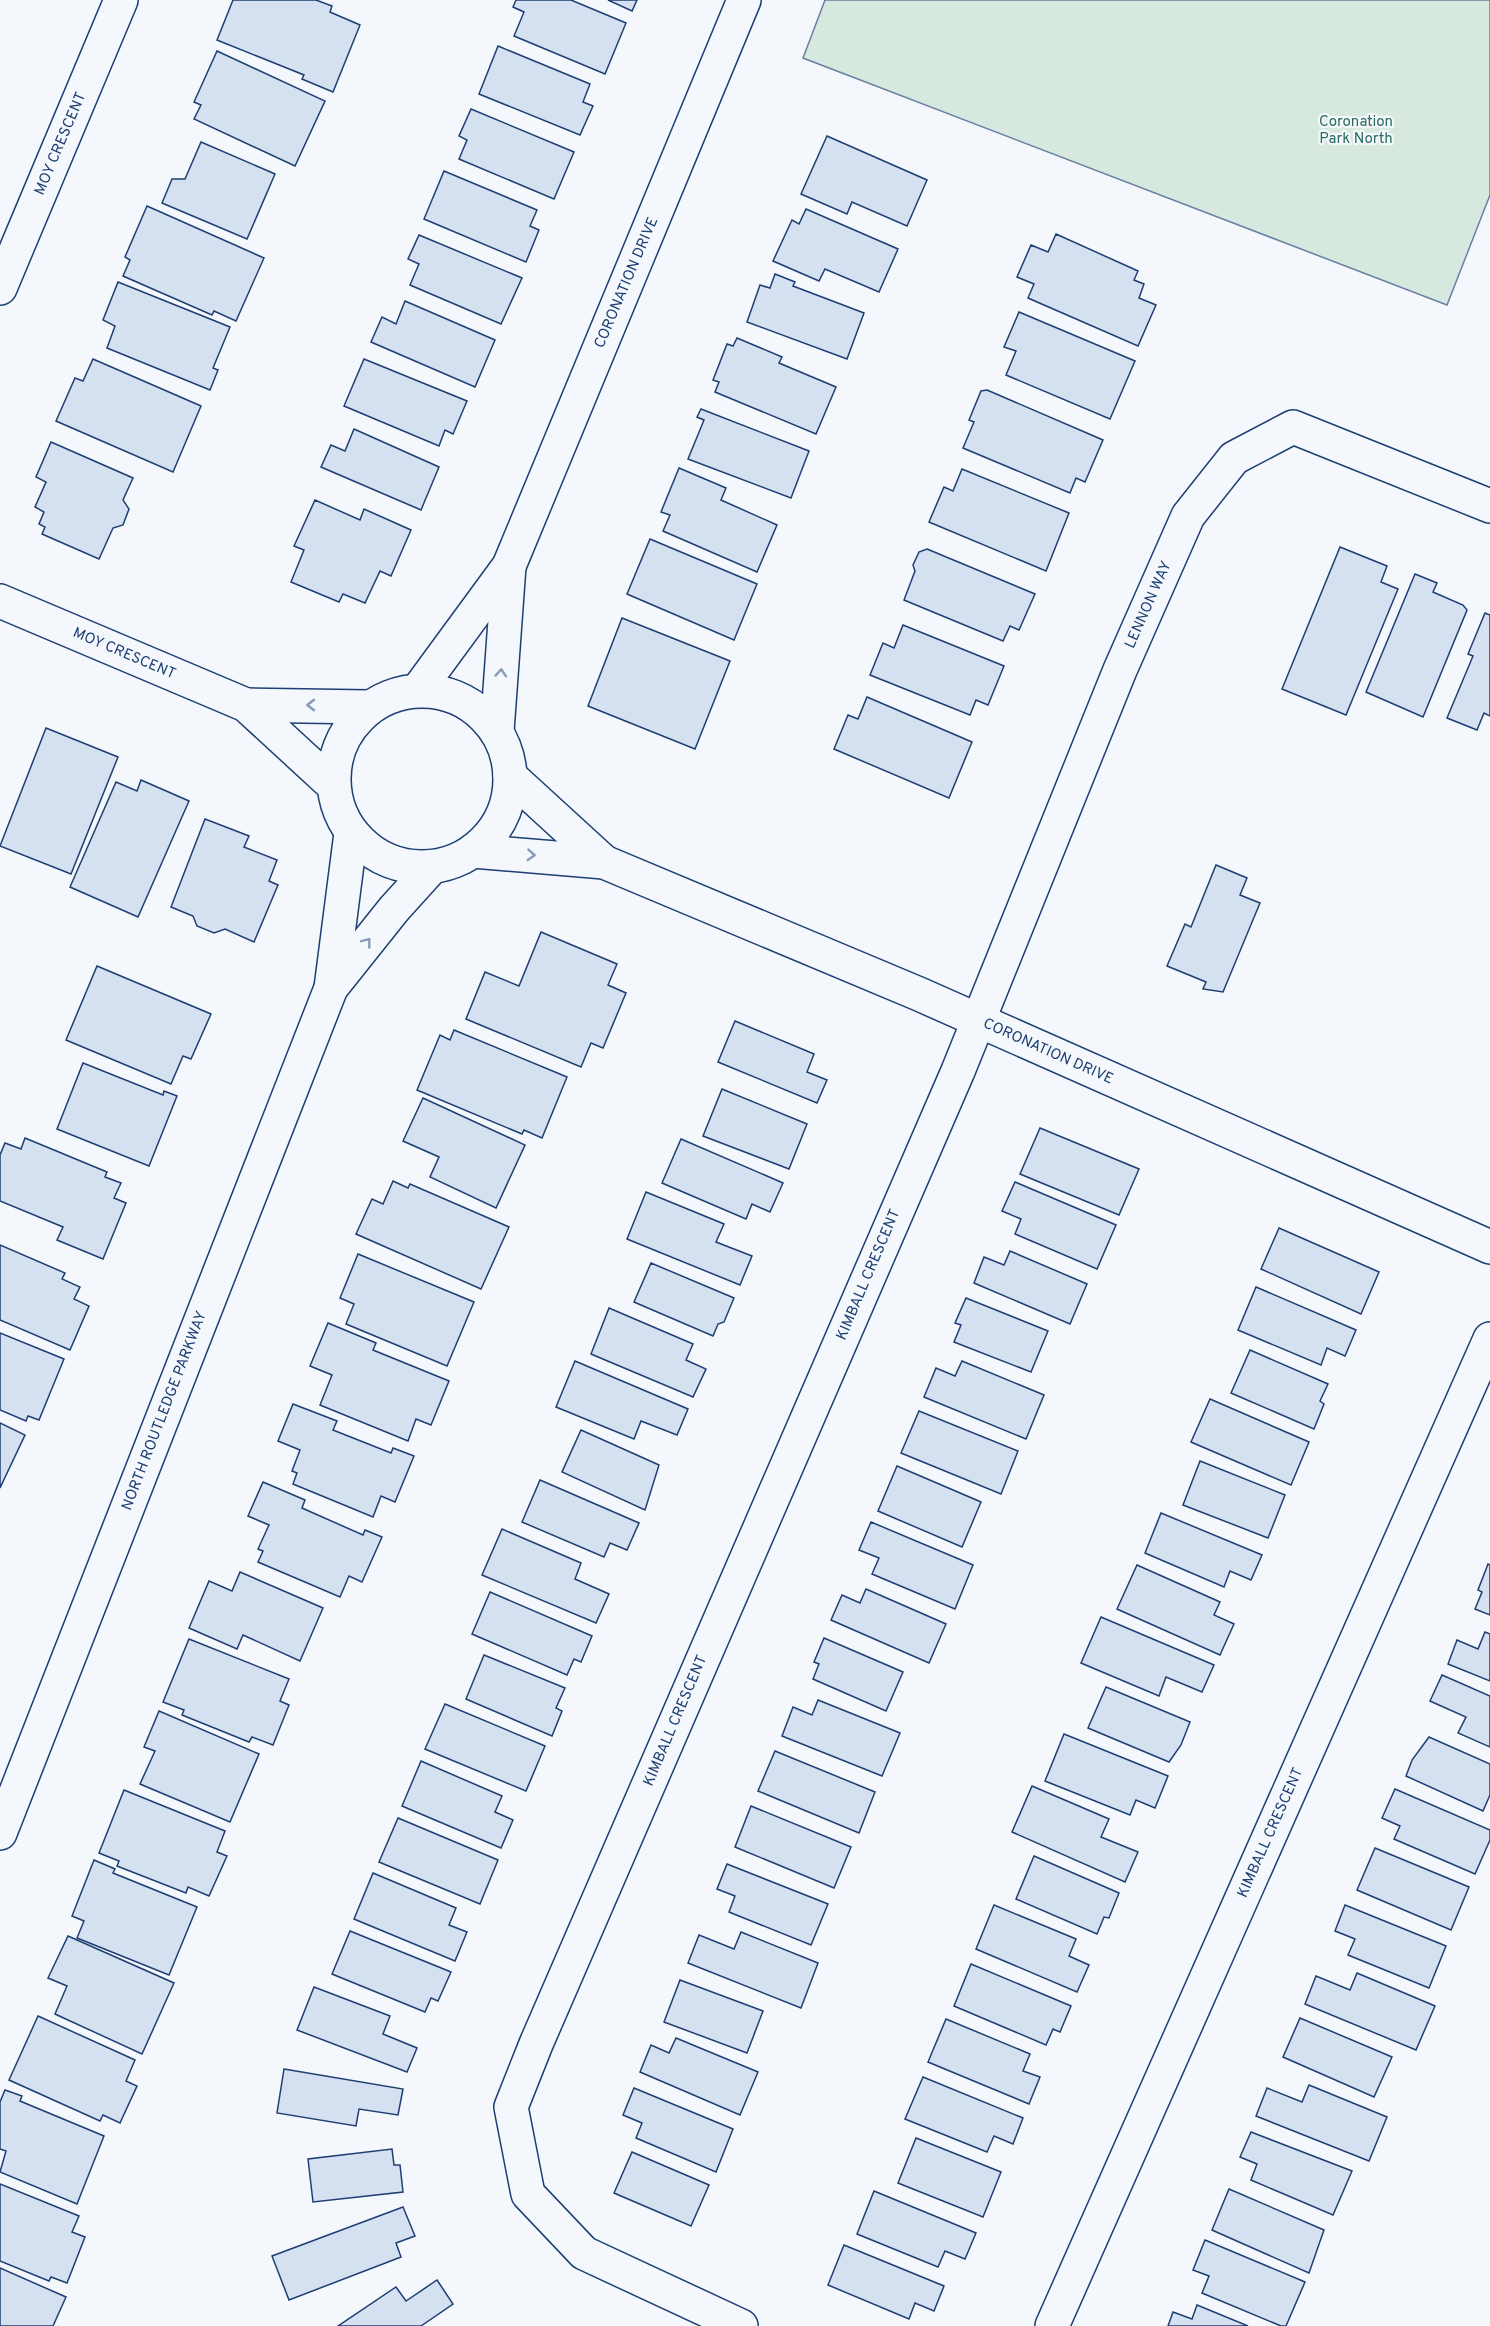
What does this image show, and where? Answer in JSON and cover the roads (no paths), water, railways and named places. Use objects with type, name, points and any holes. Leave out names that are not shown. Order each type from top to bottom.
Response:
[{"type":"street","name":"MOY CRESCENT","points":[[0,288],[121,0]]},
{"type":"street","name":"CORONATION DRIVE","points":[[418,690],[509,566],[744,0]]},
{"type":"street","name":"LENNON WAY","points":[[977,1021],[1120,670],[1188,516],[1234,458],[1293,427],[1490,506]]},
{"type":"street","name":"CORONATION DRIVE","points":[[497,731],[509,566]]},
{"type":"street","name":"MOY CRESCENT","points":[[1,604],[246,705],[333,785]]},
{"type":"street","points":[[418,690],[441,692],[463,700],[483,714],[497,731],[507,753],[510,776],[506,805],[494,831],[473,851],[453,861],[432,867],[402,865],[374,854],[351,833],[335,802],[333,785],[336,756],[348,729],[369,707],[392,695],[418,690]]},
{"type":"street","name":"MOY CRESCENT","points":[[246,705],[369,707]]},
{"type":"street","name":"CORONATION DRIVE","points":[[510,776],[604,862]]},
{"type":"street","name":"NORTH ROUTLEDGE PARKWAY","points":[[0,1833],[331,988],[351,833]]},
{"type":"street","name":"CORONATION DRIVE","points":[[473,851],[604,862],[977,1021],[1490,1247]]},
{"type":"street","name":"NORTH ROUTLEDGE PARKWAY","points":[[331,988],[394,909],[432,867]]},
{"type":"street","name":"KIMBALL CRESCENT","points":[[741,2326],[585,2253],[528,2194],[511,2107],[536,2044],[958,1071],[977,1021]]},
{"type":"street","name":"KIMBALL CRESCENT","points":[[1052,2326],[1490,1339]]},
{"type":"park label","name":"Coronation Park North","points":[[1356,130]]}]
